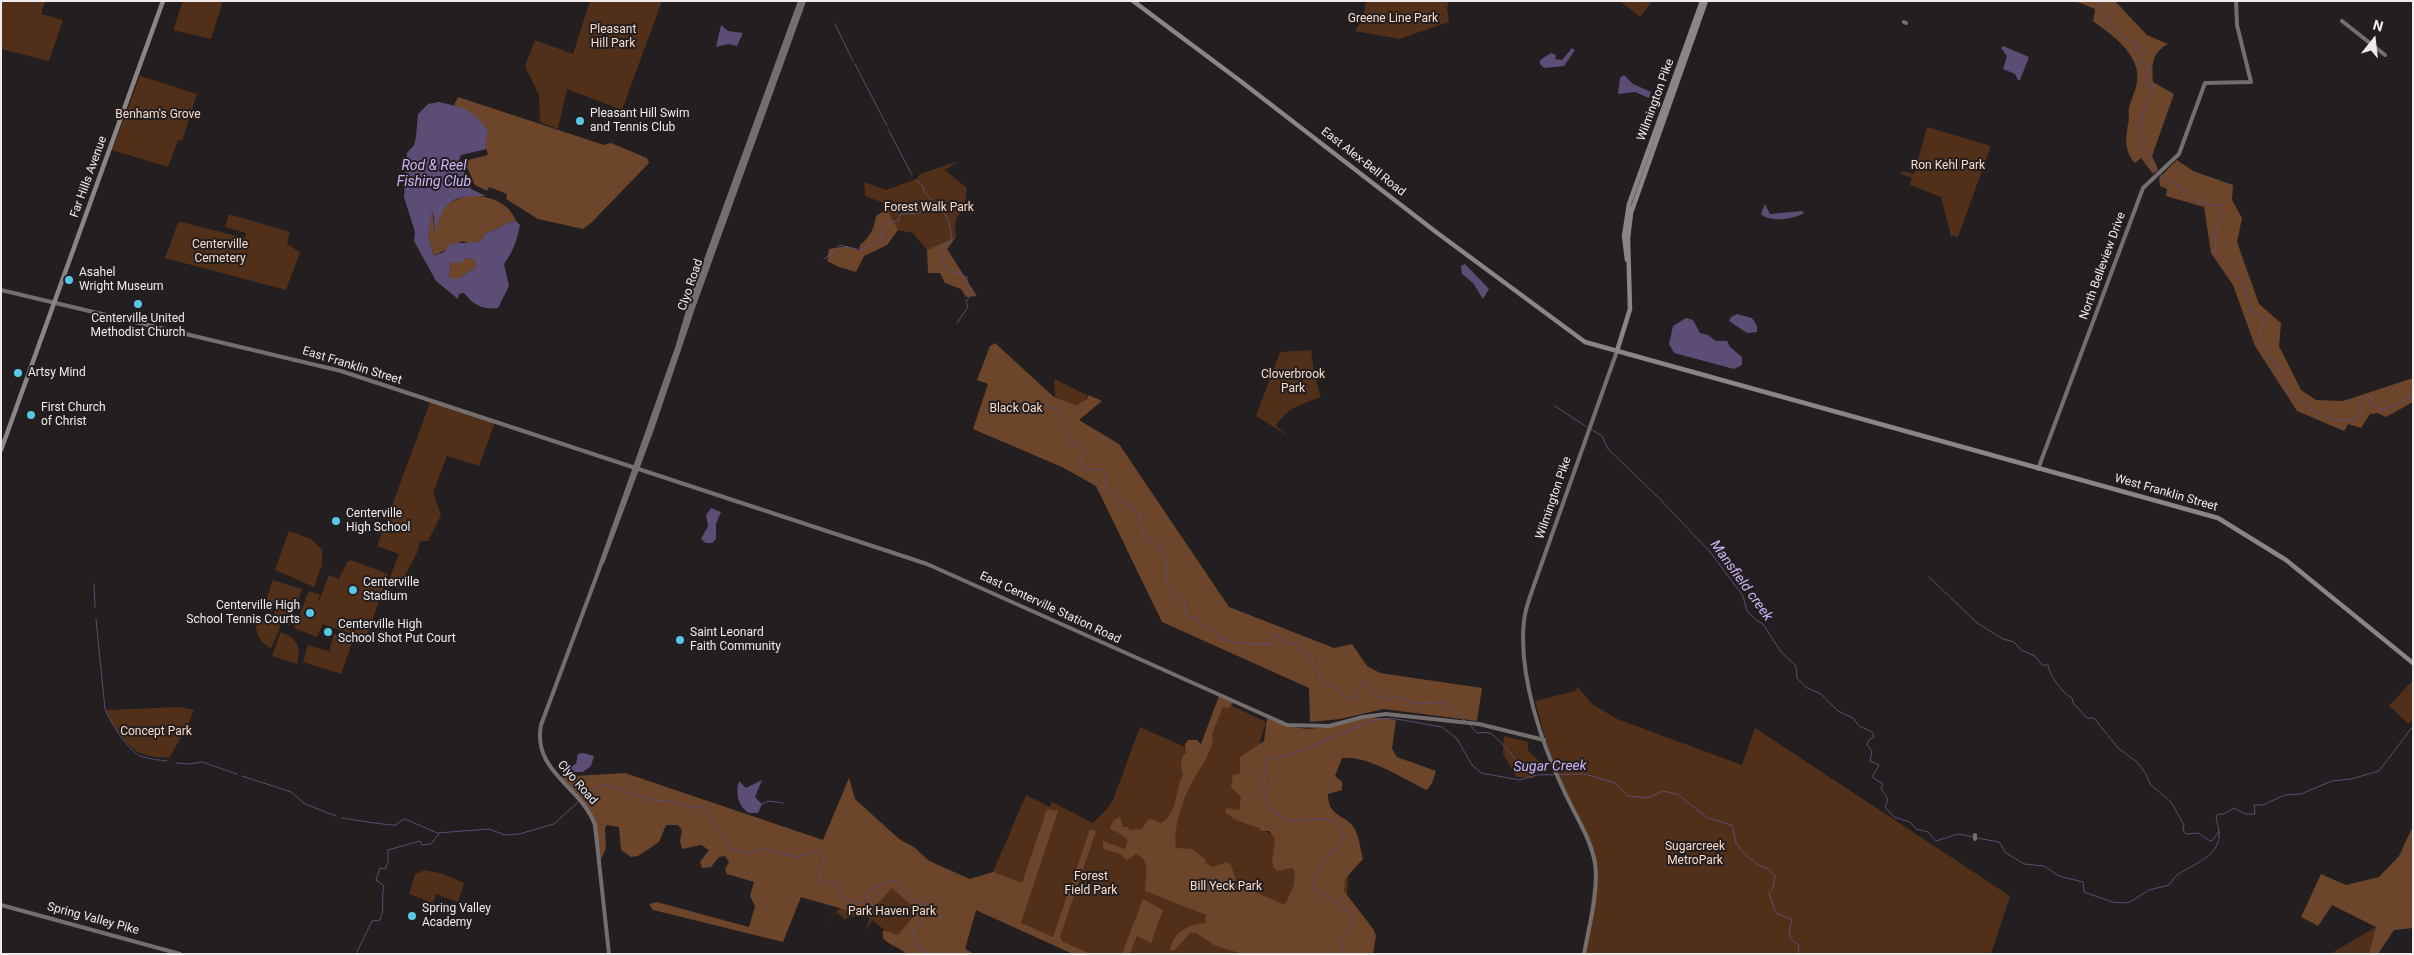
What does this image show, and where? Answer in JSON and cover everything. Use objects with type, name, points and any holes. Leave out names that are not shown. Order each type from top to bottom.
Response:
[{"type":"main road","name":"Far Hills Avenue","points":[[1,450],[163,1]]},
{"type":"main road","name":"East Alex-Bell Road","points":[[1133,1],[1581,340]]},
{"type":"main road","name":"Wilmington Pike","points":[[1629,264],[1624,243],[1625,221],[1634,190],[1702,1]]},
{"type":"main road","name":"Wilmington Pike","points":[[1617,351],[1630,309],[1628,226],[1631,212],[1706,1]]},
{"type":"main road","name":"West Franklin Street","points":[[1581,340],[2038,469],[2193,510],[2226,522],[2286,560],[2413,663]]},
{"type":"street","name":"Clyo Road","points":[[597,574],[630,479],[636,468],[701,273],[800,1]]},
{"type":"street","name":"Clyo Road","points":[[609,954],[596,830],[588,810],[546,762],[541,749],[540,730],[804,1]]},
{"type":"street","name":"North Belleview Drive","points":[[2038,469],[2141,193],[2154,177],[2179,154],[2205,83],[2251,82],[2237,27],[2236,1]]},
{"type":"street","points":[[2342,21],[2385,55]]},
{"type":"street","points":[[1,290],[54,303]]},
{"type":"street","name":"East Franklin Street","points":[[54,303],[341,371],[636,468]]},
{"type":"street","name":"Wilmington Pike","points":[[1584,954],[1595,883],[1595,864],[1586,838],[1557,775],[1544,740],[1525,676],[1524,615],[1592,416],[1617,351]]},
{"type":"street","points":[[622,464],[628,470],[630,479]]},
{"type":"street","name":"East Centerville Station Road","points":[[636,468],[942,569],[1115,649],[1287,725],[1330,726],[1381,714],[1471,723],[1544,740]]},
{"type":"street","name":"Spring Valley Pike","points":[[1,905],[180,954]]},
{"type":"green space","points":[[1,1],[45,1],[41,14],[63,20],[49,61],[1,49]]},
{"type":"green space","points":[[183,1],[223,1],[211,39],[173,30]]},
{"type":"green space","name":"Pleasant Hill Park","points":[[590,1],[662,1],[622,110],[567,89],[558,129],[540,122],[539,95],[525,66],[535,40],[573,54]]},
{"type":"green space","name":"Greene Line Park","points":[[1366,1],[1449,1],[1447,8],[1449,22],[1399,39],[1355,31],[1363,19]]},
{"type":"green space","points":[[1620,1],[1652,1],[1640,17]]},
{"type":"green space","points":[[2075,1],[2115,1],[2147,35],[2168,44],[2158,51],[2153,64],[2153,82],[2174,94],[2152,156],[2158,169],[2153,174],[2141,158],[2135,163],[2127,148],[2126,137],[2129,109],[2137,80],[2134,62],[2122,44],[2093,21],[2095,9]]},
{"type":"green space","name":"Benham's Grove","points":[[140,76],[197,94],[182,141],[178,140],[168,167],[112,150]]},
{"type":"green space","points":[[458,97],[604,145],[611,143],[647,158],[649,163],[583,229],[538,219],[506,199],[507,194],[489,187],[487,191],[475,185],[466,165],[468,160],[488,155],[485,144],[454,105]]},
{"type":"green space","name":"Ron Kehl Park","points":[[1927,127],[1991,146],[1958,237],[1951,236],[1941,197],[1910,185],[1912,178],[1901,174],[1901,171],[1914,174]]},
{"type":"green space","points":[[2177,160],[2193,171],[2233,185],[2232,200],[2242,218],[2237,242],[2259,304],[2281,323],[2279,346],[2301,390],[2316,400],[2343,401],[2413,378],[2413,402],[2386,417],[2378,413],[2370,414],[2361,428],[2348,424],[2344,431],[2297,411],[2255,346],[2233,285],[2211,253],[2204,207],[2166,196],[2167,189],[2160,186],[2159,178]]},
{"type":"green space","name":"Forest Walk Park","points":[[958,161],[945,170],[967,188],[964,210],[957,217],[955,223],[956,237],[927,250],[913,233],[898,230],[884,203],[865,196],[864,182],[886,190],[917,179],[920,174]]},
{"type":"green space","points":[[470,195],[498,201],[509,209],[516,221],[485,233],[481,241],[471,244],[462,241],[434,256],[428,236],[432,209],[435,232],[445,206],[448,203]]},
{"type":"green space","points":[[887,209],[898,230],[887,245],[864,256],[856,272],[827,261],[829,249],[847,246],[859,251],[860,245],[871,232],[876,216]]},
{"type":"green space","name":"Centerville Cemetery","points":[[229,214],[290,232],[287,243],[300,253],[286,290],[165,258],[178,223],[181,222],[245,238],[246,233],[225,227]]},
{"type":"green space","points":[[956,237],[947,249],[977,296],[966,297],[961,289],[945,283],[940,273],[928,273],[927,250]]},
{"type":"green space","points":[[466,258],[473,259],[477,263],[475,268],[458,279],[450,279],[451,262]]},
{"type":"green space","name":"Black Oak","points":[[995,343],[1054,397],[1076,405],[1087,399],[1088,395],[1102,401],[1079,420],[1119,444],[1229,607],[1334,648],[1352,644],[1367,666],[1380,673],[1482,688],[1477,721],[1384,709],[1340,719],[1310,722],[1309,688],[1162,622],[1096,486],[1062,467],[973,429],[988,384],[977,380],[990,346]]},
{"type":"green space","name":"Cloverbrook Park","points":[[1311,350],[1315,378],[1321,397],[1295,407],[1280,420],[1276,426],[1290,437],[1256,416],[1280,352]]},
{"type":"green space","points":[[1054,379],[1087,395],[1086,399],[1076,405],[1055,397]]},
{"type":"green space","points":[[431,400],[495,422],[479,466],[447,456],[433,493],[441,515],[428,541],[420,541],[417,553],[398,589],[387,585],[399,554],[377,546]]},
{"type":"green space","points":[[289,531],[311,539],[322,550],[322,565],[314,587],[275,570]]},
{"type":"green space","name":"Centerville Stadium","points":[[351,560],[388,574],[366,639],[323,624],[317,637],[294,628],[309,591],[320,595],[319,601],[329,575],[339,579],[347,562]]},
{"type":"green space","points":[[273,580],[302,589],[289,626],[272,620],[277,606],[265,603]]},
{"type":"green space","points":[[259,615],[279,624],[280,628],[271,648],[262,642],[256,630]]},
{"type":"green space","points":[[281,632],[291,637],[297,644],[299,653],[297,664],[272,656]]},
{"type":"green space","points":[[334,634],[353,640],[341,674],[303,662],[308,645],[344,656],[329,651]]},
{"type":"green space","points":[[2413,680],[2413,719],[2409,724],[2389,706]]},
{"type":"green space","name":"Sugarcreek MetroPark","points":[[1578,687],[1592,704],[1617,719],[1742,765],[1755,728],[2010,896],[1991,954],[1584,954],[1595,873],[1589,844],[1553,765],[1535,701],[1575,691]]},
{"type":"green space","name":"Bill Yeck Park","points":[[1219,696],[1233,703],[1229,708],[1223,707],[1212,734],[1213,740],[1209,753],[1184,799],[1177,824],[1176,848],[1192,849],[1205,859],[1207,864],[1213,867],[1227,862],[1231,865],[1237,884],[1285,905],[1294,885],[1295,871],[1292,868],[1278,871],[1274,868],[1272,862],[1275,839],[1269,831],[1261,831],[1259,828],[1236,820],[1225,812],[1226,808],[1239,810],[1241,797],[1231,787],[1233,775],[1240,774],[1240,757],[1264,741],[1267,718],[1282,724],[1307,729],[1368,718],[1396,720],[1392,749],[1397,757],[1436,771],[1432,783],[1427,790],[1374,764],[1363,760],[1342,758],[1335,776],[1342,782],[1342,790],[1328,794],[1328,801],[1332,809],[1354,827],[1359,840],[1363,859],[1345,879],[1344,891],[1374,930],[1376,936],[1373,954],[1242,954],[1214,945],[1196,933],[1190,933],[1174,951],[1170,950],[1174,938],[1178,934],[1188,927],[1205,923],[1206,915],[1145,891],[1146,865],[1141,857],[1136,854],[1127,860],[1120,854],[1103,849],[1103,841],[1125,849],[1128,840],[1110,829],[1113,822],[1120,817],[1123,827],[1128,827],[1130,830],[1142,829],[1149,818],[1161,823],[1167,819],[1171,813],[1183,775],[1181,763],[1186,753],[1185,744],[1188,740],[1197,740],[1201,744]]},
{"type":"green space","points":[[1220,700],[1266,722],[1237,816],[1276,837],[1351,835],[1346,909],[1369,954],[1073,954],[976,910],[965,949],[974,954],[915,954],[872,920],[864,933],[870,918],[857,916],[844,919],[837,912],[823,925],[840,908],[801,896],[849,778],[856,800],[893,834],[945,870],[960,877],[971,879],[993,872],[1026,795],[1050,807],[1052,802],[1093,823],[1113,800],[1140,727],[1201,754]]},
{"type":"green space","name":"Concept Park","points":[[180,707],[194,710],[186,730],[169,758],[145,755],[133,748],[116,730],[106,710]]},
{"type":"green space","points":[[1504,736],[1528,742],[1528,750],[1539,761],[1535,778],[1516,777],[1503,754]]},
{"type":"green space","points":[[625,773],[823,840],[849,778],[855,799],[899,839],[914,847],[929,861],[970,879],[993,872],[1022,883],[1047,809],[1058,811],[1021,923],[1053,937],[1090,829],[1096,831],[1060,937],[1063,942],[1091,954],[1073,954],[976,910],[965,949],[974,954],[906,954],[885,941],[883,930],[898,935],[918,911],[892,888],[872,910],[870,917],[801,897],[783,942],[653,910],[649,904],[657,902],[749,927],[755,906],[750,896],[754,882],[727,874],[725,869],[729,862],[725,856],[719,857],[711,867],[702,868],[700,862],[709,850],[701,845],[682,849],[680,841],[682,830],[678,825],[666,825],[659,842],[638,856],[631,857],[621,850],[619,827],[607,825],[605,828],[606,848],[600,862],[591,815],[558,777]]},
{"type":"green space","points":[[2413,826],[2413,928],[2394,930],[2378,954],[2369,953],[2376,927],[2332,905],[2318,926],[2301,917],[2321,874],[2346,885],[2379,877],[2399,856]]},
{"type":"green space","points":[[425,870],[443,874],[464,883],[458,902],[436,894],[433,903],[409,894],[415,874]]},
{"type":"green space","points":[[1143,899],[1163,910],[1151,943],[1137,936],[1130,954],[1122,954]]},
{"type":"green space","points":[[2376,927],[2369,952],[2371,954],[2330,954]]},
{"type":"water","points":[[721,25],[728,31],[743,33],[737,46],[728,44],[716,47]]},
{"type":"water","points":[[2003,46],[2029,57],[2020,80],[2018,80],[2015,74],[2003,69],[2007,56],[2001,48]]},
{"type":"water","points":[[1572,48],[1575,50],[1564,66],[1544,68],[1540,64],[1540,60],[1551,53],[1556,55],[1555,59],[1562,60]]},
{"type":"water","points":[[1624,75],[1633,84],[1651,92],[1649,98],[1635,92],[1618,94],[1620,78]]},
{"type":"water","name":"Rod & Reel Fishing Club","points":[[439,102],[468,111],[478,119],[488,132],[485,144],[487,149],[461,155],[459,160],[471,189],[486,196],[464,197],[450,202],[441,214],[435,235],[432,211],[428,236],[434,256],[444,252],[450,244],[481,241],[485,233],[508,223],[516,221],[520,225],[514,246],[504,264],[509,286],[498,308],[479,306],[464,293],[459,294],[458,299],[436,281],[414,241],[415,232],[404,197],[407,153],[414,145],[418,114],[428,104]],"holes":[[[466,258],[473,259],[476,263],[475,268],[458,279],[450,278],[451,262],[460,263]]]},
{"type":"water","points":[[1765,204],[1770,214],[1802,211],[1804,213],[1789,218],[1776,219],[1765,217],[1761,214]]},
{"type":"water","points":[[1465,264],[1489,289],[1483,299],[1473,283],[1462,274],[1461,266]]},
{"type":"water","points":[[1737,314],[1752,318],[1757,326],[1757,332],[1747,333],[1729,321],[1731,317]]},
{"type":"water","points":[[1686,318],[1693,320],[1700,333],[1708,335],[1716,341],[1727,341],[1730,347],[1742,357],[1742,365],[1734,369],[1674,353],[1669,344],[1673,326]]},
{"type":"water","points":[[711,508],[721,512],[716,524],[716,539],[712,543],[706,543],[701,539],[708,526],[706,515]]},
{"type":"water","points":[[583,753],[594,756],[591,766],[583,772],[572,772],[570,767],[576,764],[578,754]]},
{"type":"water","points":[[762,780],[755,797],[762,804],[758,813],[749,813],[742,807],[738,799],[739,781],[746,788]]},
{"type":"waterway","points":[[2100,1],[2102,14],[2112,22],[2119,36],[2137,43],[2136,50],[2141,55],[2137,60],[2138,65],[2143,63],[2149,65],[2145,84],[2154,87],[2141,119],[2141,147],[2149,155],[2151,166],[2157,172]]},
{"type":"waterway","points":[[835,24],[853,61]]},
{"type":"waterway","points":[[855,64],[887,126]]},
{"type":"waterway","points":[[888,129],[912,175]]},
{"type":"waterway","points":[[2160,174],[2170,182],[2177,184],[2197,201],[2210,205],[2223,205],[2216,231],[2215,251],[2244,284],[2251,311],[2260,315],[2263,321],[2259,338],[2286,382],[2286,389],[2293,396],[2310,409],[2330,419],[2341,420],[2351,420],[2360,416],[2362,403],[2367,395],[2372,398],[2371,404],[2383,410],[2413,396]]},
{"type":"waterway","points":[[916,180],[923,186],[924,191],[933,202]]},
{"type":"waterway","points":[[824,259],[840,245],[860,250],[882,239],[881,231],[890,222],[898,221],[901,214],[919,213],[935,203],[946,216],[951,230],[951,242],[942,247],[940,254],[946,268],[955,274],[959,272],[962,276],[967,277],[967,284],[972,293],[966,302],[968,307],[957,323]]},
{"type":"waterway","points":[[1047,405],[1056,409],[1063,423]]},
{"type":"waterway","name":"Mansfield creek","points":[[1555,406],[1587,427]]},
{"type":"waterway","points":[[1065,424],[1072,445],[1074,446],[1079,441],[1083,448],[1080,465],[1090,470],[1104,471],[1107,476],[1104,482],[1108,489],[1122,502],[1139,513],[1145,541],[1153,542],[1160,548],[1167,564],[1166,581],[1173,592],[1185,603],[1185,615],[1196,619],[1201,625],[1214,631],[1222,639],[1237,643],[1271,644],[1275,636],[1279,635],[1284,642],[1297,645],[1312,657],[1312,667],[1317,671],[1321,680],[1334,687],[1345,697],[1355,698],[1365,681],[1372,686],[1372,690],[1376,695],[1387,699],[1400,697],[1416,704],[1443,702],[1465,721]]},
{"type":"waterway","name":"Mansfield creek","points":[[1591,429],[1602,436],[1608,449],[1658,497],[1711,553],[1743,596],[1747,611],[1763,624],[1781,652],[1796,666],[1797,678],[1807,688],[1821,694],[1838,711],[1853,718],[1859,726],[1872,732],[1874,737],[1869,740],[1867,745],[1872,751],[1870,761],[1879,765],[1872,777],[1883,784],[1881,789],[1887,799],[1885,807],[1894,817],[1910,822],[1916,829],[1928,832],[1936,841],[1958,834],[1974,837]]},
{"type":"waterway","points":[[1929,577],[1977,623],[2003,639],[2014,642],[2021,650],[2035,656],[2042,665],[2048,665],[2054,679],[2064,692],[2072,698],[2073,703],[2087,718],[2094,718],[2118,748],[2137,762],[2146,774],[2150,784],[2171,802],[2184,825],[2183,830],[2186,834],[2198,833],[2210,841],[2213,840],[2219,831],[2216,817],[2218,814],[2224,814],[2234,808],[2245,814],[2255,814],[2254,805],[2263,805],[2285,795],[2301,794],[2332,781],[2351,779],[2379,771],[2413,726]]},
{"type":"waterway","points":[[94,584],[95,607]]},
{"type":"waterway","points":[[96,619],[107,715],[135,753],[146,758],[167,761]]},
{"type":"waterway","name":"Sugar Creek","points":[[1329,855],[1336,850],[1343,839],[1336,824],[1330,820],[1323,819],[1289,820],[1275,813],[1267,806],[1264,796],[1264,771],[1267,760],[1289,755],[1375,720],[1391,718],[1442,727],[1457,739],[1472,765],[1481,773],[1520,780],[1536,775],[1585,774],[1615,783],[1628,796],[1648,798],[1663,791],[1677,794],[1708,818],[1732,825],[1736,843],[1745,854],[1758,865],[1768,869],[1775,876],[1773,888],[1769,893],[1776,913],[1791,919],[1790,935],[1791,940],[1799,945],[1798,954]]},
{"type":"waterway","points":[[1470,725],[1477,733],[1492,735],[1520,764],[1532,772]]},
{"type":"waterway","points":[[176,763],[202,762],[237,774]]},
{"type":"waterway","points":[[242,776],[291,792],[305,804],[336,816]]},
{"type":"waterway","points":[[581,799],[603,784],[651,800],[668,801],[691,807],[698,806],[703,809],[732,849],[750,853],[763,849],[796,857],[815,852],[821,853],[825,861],[820,872],[821,881],[823,884],[834,881],[840,896],[847,900],[869,905],[872,902],[867,896],[868,892],[890,880],[896,881],[911,898],[924,903],[927,907],[918,927],[912,932],[917,948],[930,954]]},
{"type":"waterway","points":[[762,804],[769,801],[783,803]]},
{"type":"waterway","points":[[342,818],[392,825],[405,819],[437,833],[489,829],[505,835],[519,834],[554,824],[578,802]]},
{"type":"waterway","name":"Mansfield creek","points":[[1977,838],[1999,842],[2006,853],[2024,864],[2044,866],[2059,876],[2083,882],[2084,892],[2112,902],[2123,903],[2130,902],[2149,890],[2169,885],[2174,877],[2211,853],[2219,840],[2219,831]]},
{"type":"waterway","points":[[356,954],[372,921],[380,920],[384,886],[376,880],[380,868],[385,869],[388,862],[388,850],[420,841],[422,845],[431,844],[439,834]]},
{"type":"waterway","name":"Sugar Creek","points":[[1328,856],[1313,882],[1320,892],[1345,907],[1355,917],[1340,942],[1344,954]]},
{"type":"place","name":"Pleasant Hill Swim and Tennis Club","points":[[580,121]]},
{"type":"place","name":"Asahel Wright Museum","points":[[69,280]]},
{"type":"place","name":"Centerville United Methodist Church","points":[[138,304]]},
{"type":"place","name":"Artsy Mind","points":[[18,373]]},
{"type":"place","name":"First Church of Christ","points":[[31,415]]},
{"type":"place","name":"Centerville High School","points":[[336,521]]},
{"type":"place","name":"Centerville Stadium","points":[[353,590]]},
{"type":"place","name":"Centerville High School Tennis Courts","points":[[310,613]]},
{"type":"place","name":"Centerville High School Shot Put Court","points":[[328,632]]},
{"type":"place","name":"Saint Leonard Faith Community","points":[[680,640]]},
{"type":"place","name":"Spring Valley Academy","points":[[412,916]]},
{"type":"park label","name":"Forest Field Park","points":[[1091,884]]},
{"type":"park label","name":"Park Haven Park","points":[[892,912]]}]
